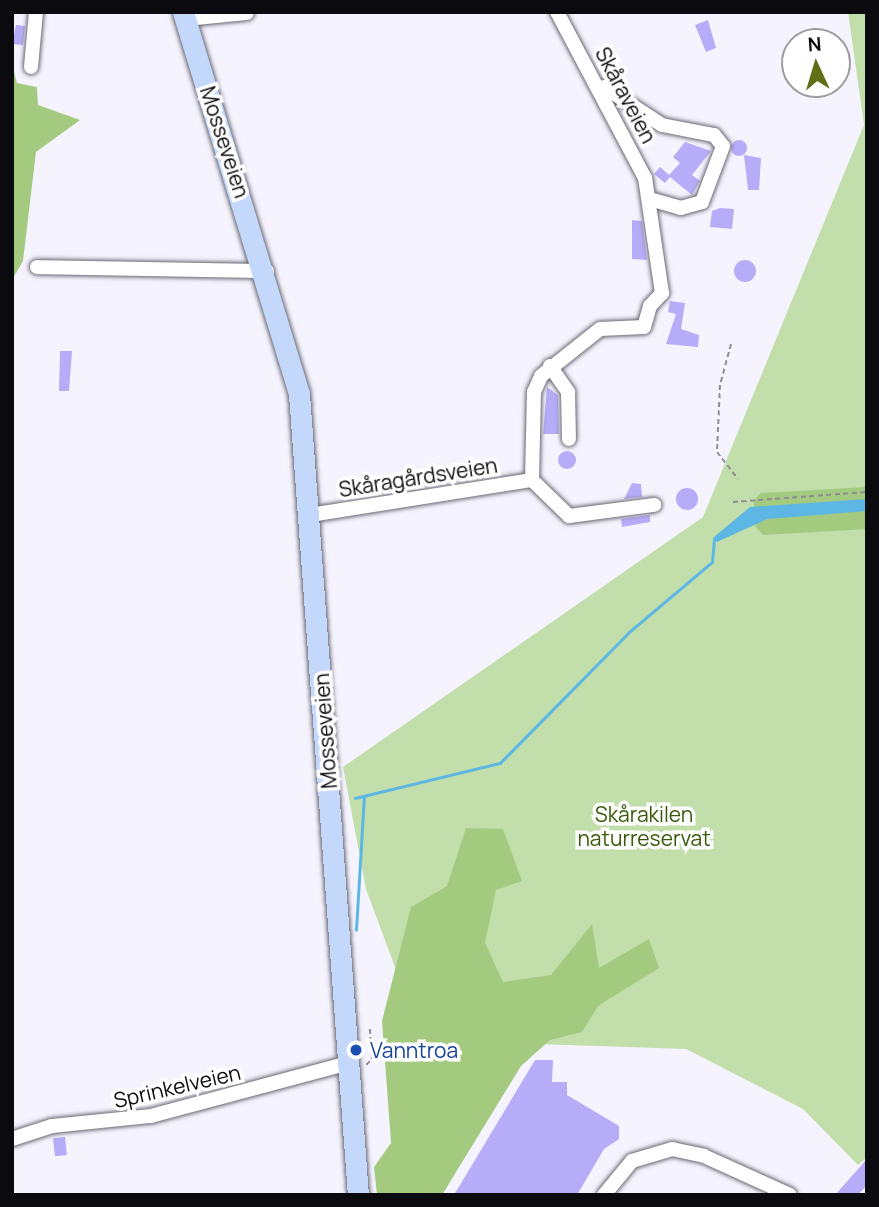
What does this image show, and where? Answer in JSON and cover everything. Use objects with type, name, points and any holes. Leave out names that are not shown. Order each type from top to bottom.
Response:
[{"type":"highway","name":"Mosseveien","points":[[184,15],[267,271],[299,394],[358,1064],[358,1195]]},
{"type":"street","points":[[31,67],[36,12]]},
{"type":"street","name":"Skåraveien","points":[[557,12],[598,83],[653,200]]},
{"type":"street","points":[[184,15],[247,13]]},
{"type":"street","points":[[598,83],[671,129],[710,134],[724,150],[706,198],[681,208],[653,200],[663,277],[644,327],[600,329],[550,366],[534,392],[532,480],[569,516],[654,505]]},
{"type":"street","points":[[37,267],[267,271]]},
{"type":"street","points":[[550,366],[568,392],[569,439]]},
{"type":"street","name":"Skåragårdsveien","points":[[310,515],[532,480]]},
{"type":"street","name":"Sprinkelveien","points":[[12,1139],[52,1126],[151,1116],[312,1073],[358,1064]]},
{"type":"street","points":[[604,1195],[632,1161],[672,1149],[704,1156],[790,1195]]},
{"type":"path","points":[[731,344],[720,384],[717,449],[738,479]]},
{"type":"path","points":[[733,502],[867,492]]},
{"type":"path","points":[[358,1064],[372,1059],[370,1028]]},
{"type":"green space","name":"Skårakilen naturreservat","points":[[848,12],[867,12],[867,1157],[858,1165],[803,1109],[686,1049],[422,1040],[366,889],[343,767],[703,517],[864,125]]},
{"type":"green space","points":[[12,64],[17,83],[37,87],[38,105],[80,120],[36,152],[23,261],[12,280]]},
{"type":"green space","points":[[867,487],[867,529],[763,535],[755,526],[754,500],[761,493]]},
{"type":"green space","points":[[466,828],[503,829],[522,881],[496,890],[485,943],[503,982],[551,975],[592,924],[599,968],[649,939],[659,968],[598,1006],[582,1032],[550,1040],[521,1066],[442,1195],[377,1195],[374,1167],[391,1143],[382,1021],[411,907],[447,886]]},
{"type":"water","points":[[867,499],[867,511],[767,519],[717,542],[714,537],[750,507]]},
{"type":"building","points":[[708,20],[716,48],[706,52],[695,25]]},
{"type":"building","points":[[16,25],[25,26],[23,45],[12,44]]},
{"type":"building","points":[[739,140],[747,148],[739,156],[731,148]]},
{"type":"building","points":[[685,142],[711,151],[692,175],[700,181],[692,195],[670,177],[665,183],[654,174],[660,167],[669,175],[680,163],[673,157]]},
{"type":"building","points":[[744,155],[761,158],[759,190],[748,190]]},
{"type":"building","points":[[720,208],[734,209],[732,229],[710,227],[712,211]]},
{"type":"building","points":[[632,220],[642,221],[647,260],[632,259]]},
{"type":"building","points":[[745,260],[753,263],[756,271],[753,279],[745,282],[737,279],[734,271],[737,263]]},
{"type":"building","points":[[670,301],[685,303],[681,329],[699,335],[698,347],[666,344],[676,314],[668,312]]},
{"type":"building","points":[[60,351],[72,351],[69,391],[59,391]]},
{"type":"building","points":[[547,387],[558,395],[559,434],[543,434]]},
{"type":"building","points":[[567,451],[573,454],[576,460],[573,466],[567,469],[561,466],[558,460],[561,454]]},
{"type":"building","points":[[632,483],[641,484],[642,497],[624,499]]},
{"type":"building","points":[[687,488],[695,491],[698,499],[695,507],[687,510],[679,507],[676,499],[679,491]]},
{"type":"building","points":[[650,515],[650,522],[622,527],[621,519]]},
{"type":"building","points":[[535,1060],[553,1060],[552,1082],[567,1082],[567,1095],[619,1126],[619,1139],[604,1149],[577,1195],[454,1195]]},
{"type":"building","points":[[65,1137],[67,1155],[55,1156],[53,1138]]},
{"type":"building","points":[[867,1159],[867,1185],[858,1195],[835,1195]]},
{"type":"waterway","points":[[355,798],[500,763],[628,633],[712,562],[714,539]]},
{"type":"waterway","points":[[356,930],[364,797]]},
{"type":"place","name":"Vanntroa","points":[[356,1050]]}]
